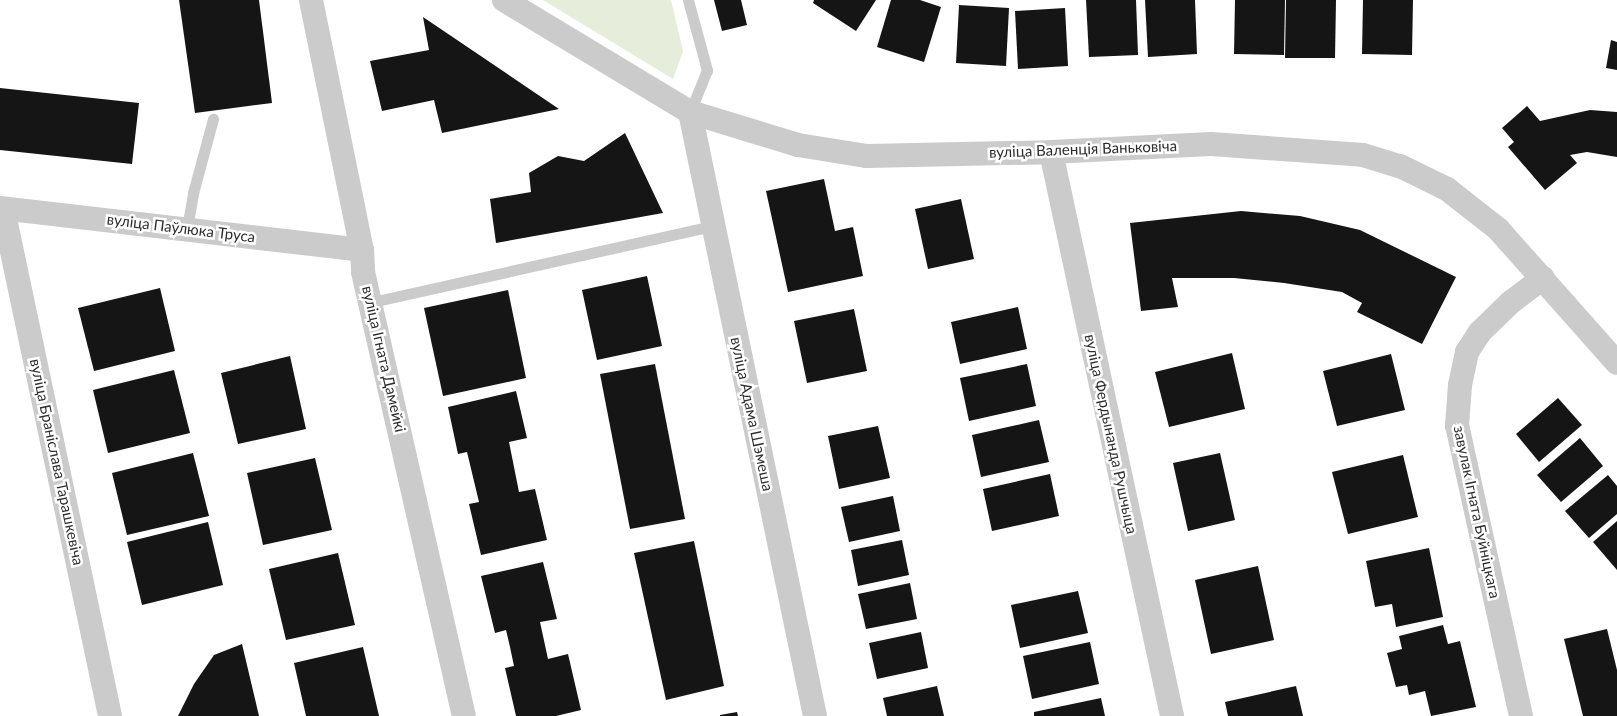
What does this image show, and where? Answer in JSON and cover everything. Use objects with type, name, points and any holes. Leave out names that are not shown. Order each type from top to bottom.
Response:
[{"type":"street","name":"вуліца Ігната Дамейкі","points":[[311,0],[362,250],[363,272],[372,302],[464,716]]},
{"type":"street","name":"вуліца Валенція Ваньковіча","points":[[504,0],[690,112],[798,145],[867,156],[1050,152],[1211,144],[1363,155],[1400,166],[1447,189],[1498,229],[1617,363]]},
{"type":"street","name":"вуліца Адама Шэмеша","points":[[690,112],[815,716]]},
{"type":"street","name":"вуліца Фердынанда Рушчыца","points":[[1050,152],[1172,716]]},
{"type":"street","name":"вуліца Паўлюка Труса","points":[[2,208],[187,228],[362,250]]},
{"type":"street","name":"вуліца Браніслава Тарашкевіча","points":[[2,208],[110,716]]},
{"type":"street","name":"завулак Ігната Буйніцкага","points":[[1521,716],[1457,426],[1460,385],[1467,352],[1480,332],[1511,302],[1543,278]]},
{"type":"lane","points":[[688,0],[707,70],[690,112]]},
{"type":"lane","points":[[187,228],[193,194],[213,119]]},
{"type":"lane","points":[[372,302],[713,226]]},
{"type":"green space","points":[[543,0],[671,0],[683,51],[673,79]]},
{"type":"building","points":[[179,0],[259,0],[272,103],[195,113]]},
{"type":"building","points":[[714,0],[741,0],[747,25],[722,31]]},
{"type":"building","points":[[814,0],[876,0],[856,31],[813,3]]},
{"type":"building","points":[[891,0],[920,0],[941,7],[924,62],[877,47]]},
{"type":"building","points":[[1086,0],[1136,0],[1138,55],[1089,57]]},
{"type":"building","points":[[1145,0],[1195,0],[1197,54],[1148,57]]},
{"type":"building","points":[[1235,0],[1285,0],[1284,55],[1234,54]]},
{"type":"building","points":[[1286,0],[1336,0],[1335,58],[1285,58]]},
{"type":"building","points":[[1363,0],[1413,0],[1412,55],[1362,54]]},
{"type":"building","points":[[959,5],[1009,8],[1006,66],[956,63]]},
{"type":"building","points":[[1065,8],[1068,66],[1018,69],[1015,11]]},
{"type":"building","points":[[423,17],[559,109],[442,133],[434,100],[382,111],[370,61],[429,50]]},
{"type":"building","points":[[1611,40],[1617,42],[1617,70],[1606,68]]},
{"type":"building","points":[[0,88],[139,103],[132,164],[0,150]]},
{"type":"building","points":[[1527,106],[1540,121],[1590,110],[1617,112],[1617,157],[1587,152],[1570,155],[1577,163],[1545,190],[1508,147],[1514,142],[1502,128]]},
{"type":"building","points":[[625,133],[663,213],[496,243],[490,199],[531,192],[529,173],[558,156],[584,161]]},
{"type":"building","points":[[824,179],[835,231],[853,227],[863,276],[788,292],[766,191]]},
{"type":"building","points":[[961,199],[974,259],[928,269],[915,209]]},
{"type":"building","points":[[1241,211],[1300,216],[1360,230],[1456,277],[1422,344],[1357,312],[1362,303],[1342,292],[1284,283],[1234,278],[1172,278],[1178,307],[1141,311],[1130,223]]},
{"type":"building","points":[[647,276],[662,346],[597,360],[582,290]]},
{"type":"building","points":[[160,288],[175,351],[94,371],[78,308]]},
{"type":"building","points":[[508,290],[526,378],[443,396],[424,308]]},
{"type":"building","points":[[1018,307],[1027,349],[960,364],[951,322]]},
{"type":"building","points":[[854,309],[867,371],[807,383],[794,321]]},
{"type":"building","points":[[1232,353],[1245,409],[1169,427],[1155,372]]},
{"type":"building","points":[[1391,354],[1405,410],[1337,426],[1323,371]]},
{"type":"building","points":[[290,356],[306,429],[238,444],[221,373]]},
{"type":"building","points":[[655,364],[685,519],[630,529],[600,374]]},
{"type":"building","points":[[1027,364],[1036,406],[969,421],[960,378]]},
{"type":"building","points":[[174,370],[190,433],[108,453],[93,390]]},
{"type":"building","points":[[516,391],[527,438],[509,442],[519,492],[535,489],[547,540],[481,555],[469,504],[479,502],[467,452],[458,454],[448,407]]},
{"type":"building","points":[[1558,398],[1582,425],[1539,462],[1516,434]]},
{"type":"building","points":[[1039,420],[1049,462],[981,477],[972,435]]},
{"type":"building","points":[[878,426],[890,478],[839,489],[828,436]]},
{"type":"building","points":[[1580,438],[1603,466],[1561,502],[1537,475]]},
{"type":"building","points":[[193,453],[209,516],[127,535],[112,473]]},
{"type":"building","points":[[1220,453],[1235,520],[1188,531],[1173,463]]},
{"type":"building","points":[[1403,455],[1418,517],[1348,534],[1332,472]]},
{"type":"building","points":[[315,458],[332,530],[263,545],[247,473]]},
{"type":"building","points":[[1050,474],[1059,516],[992,531],[983,489]]},
{"type":"building","points":[[1608,475],[1617,486],[1617,514],[1589,538],[1565,511]]},
{"type":"building","points":[[893,496],[900,531],[849,542],[841,507]]},
{"type":"building","points":[[1617,521],[1617,570],[1593,542]]},
{"type":"building","points":[[208,522],[223,585],[142,605],[127,542]]},
{"type":"building","points":[[902,540],[909,575],[858,586],[851,550]]},
{"type":"building","points":[[694,541],[724,686],[666,700],[634,553]]},
{"type":"building","points":[[1429,548],[1443,617],[1396,627],[1392,604],[1375,607],[1366,561]]},
{"type":"building","points":[[338,553],[355,625],[286,640],[269,569]]},
{"type":"building","points":[[543,562],[557,619],[540,622],[548,659],[568,654],[581,710],[556,716],[516,716],[505,668],[514,666],[506,630],[495,633],[481,576]]},
{"type":"building","points":[[1258,566],[1274,640],[1211,654],[1195,580]]},
{"type":"building","points":[[910,583],[917,619],[866,629],[858,594]]},
{"type":"building","points":[[1078,591],[1088,633],[1020,648],[1011,605]]},
{"type":"building","points":[[1443,625],[1448,644],[1460,641],[1476,707],[1431,716],[1425,691],[1409,695],[1407,685],[1396,687],[1387,653],[1402,649],[1399,636]]},
{"type":"building","points":[[1607,629],[1617,670],[1617,716],[1583,716],[1564,639]]},
{"type":"building","points":[[921,632],[928,668],[877,679],[869,643]]},
{"type":"building","points":[[1090,642],[1099,684],[1032,699],[1023,656]]},
{"type":"building","points":[[242,644],[259,716],[178,716],[194,684],[214,655]]},
{"type":"building","points":[[363,647],[379,716],[306,716],[294,663]]},
{"type":"building","points":[[937,686],[944,716],[887,716],[883,698]]},
{"type":"building","points":[[1296,686],[1303,716],[1228,716],[1225,702]]},
{"type":"building","points":[[1101,698],[1105,716],[1034,716],[1034,712]]},
{"type":"building","points":[[737,712],[738,716],[720,716],[720,715]]}]
